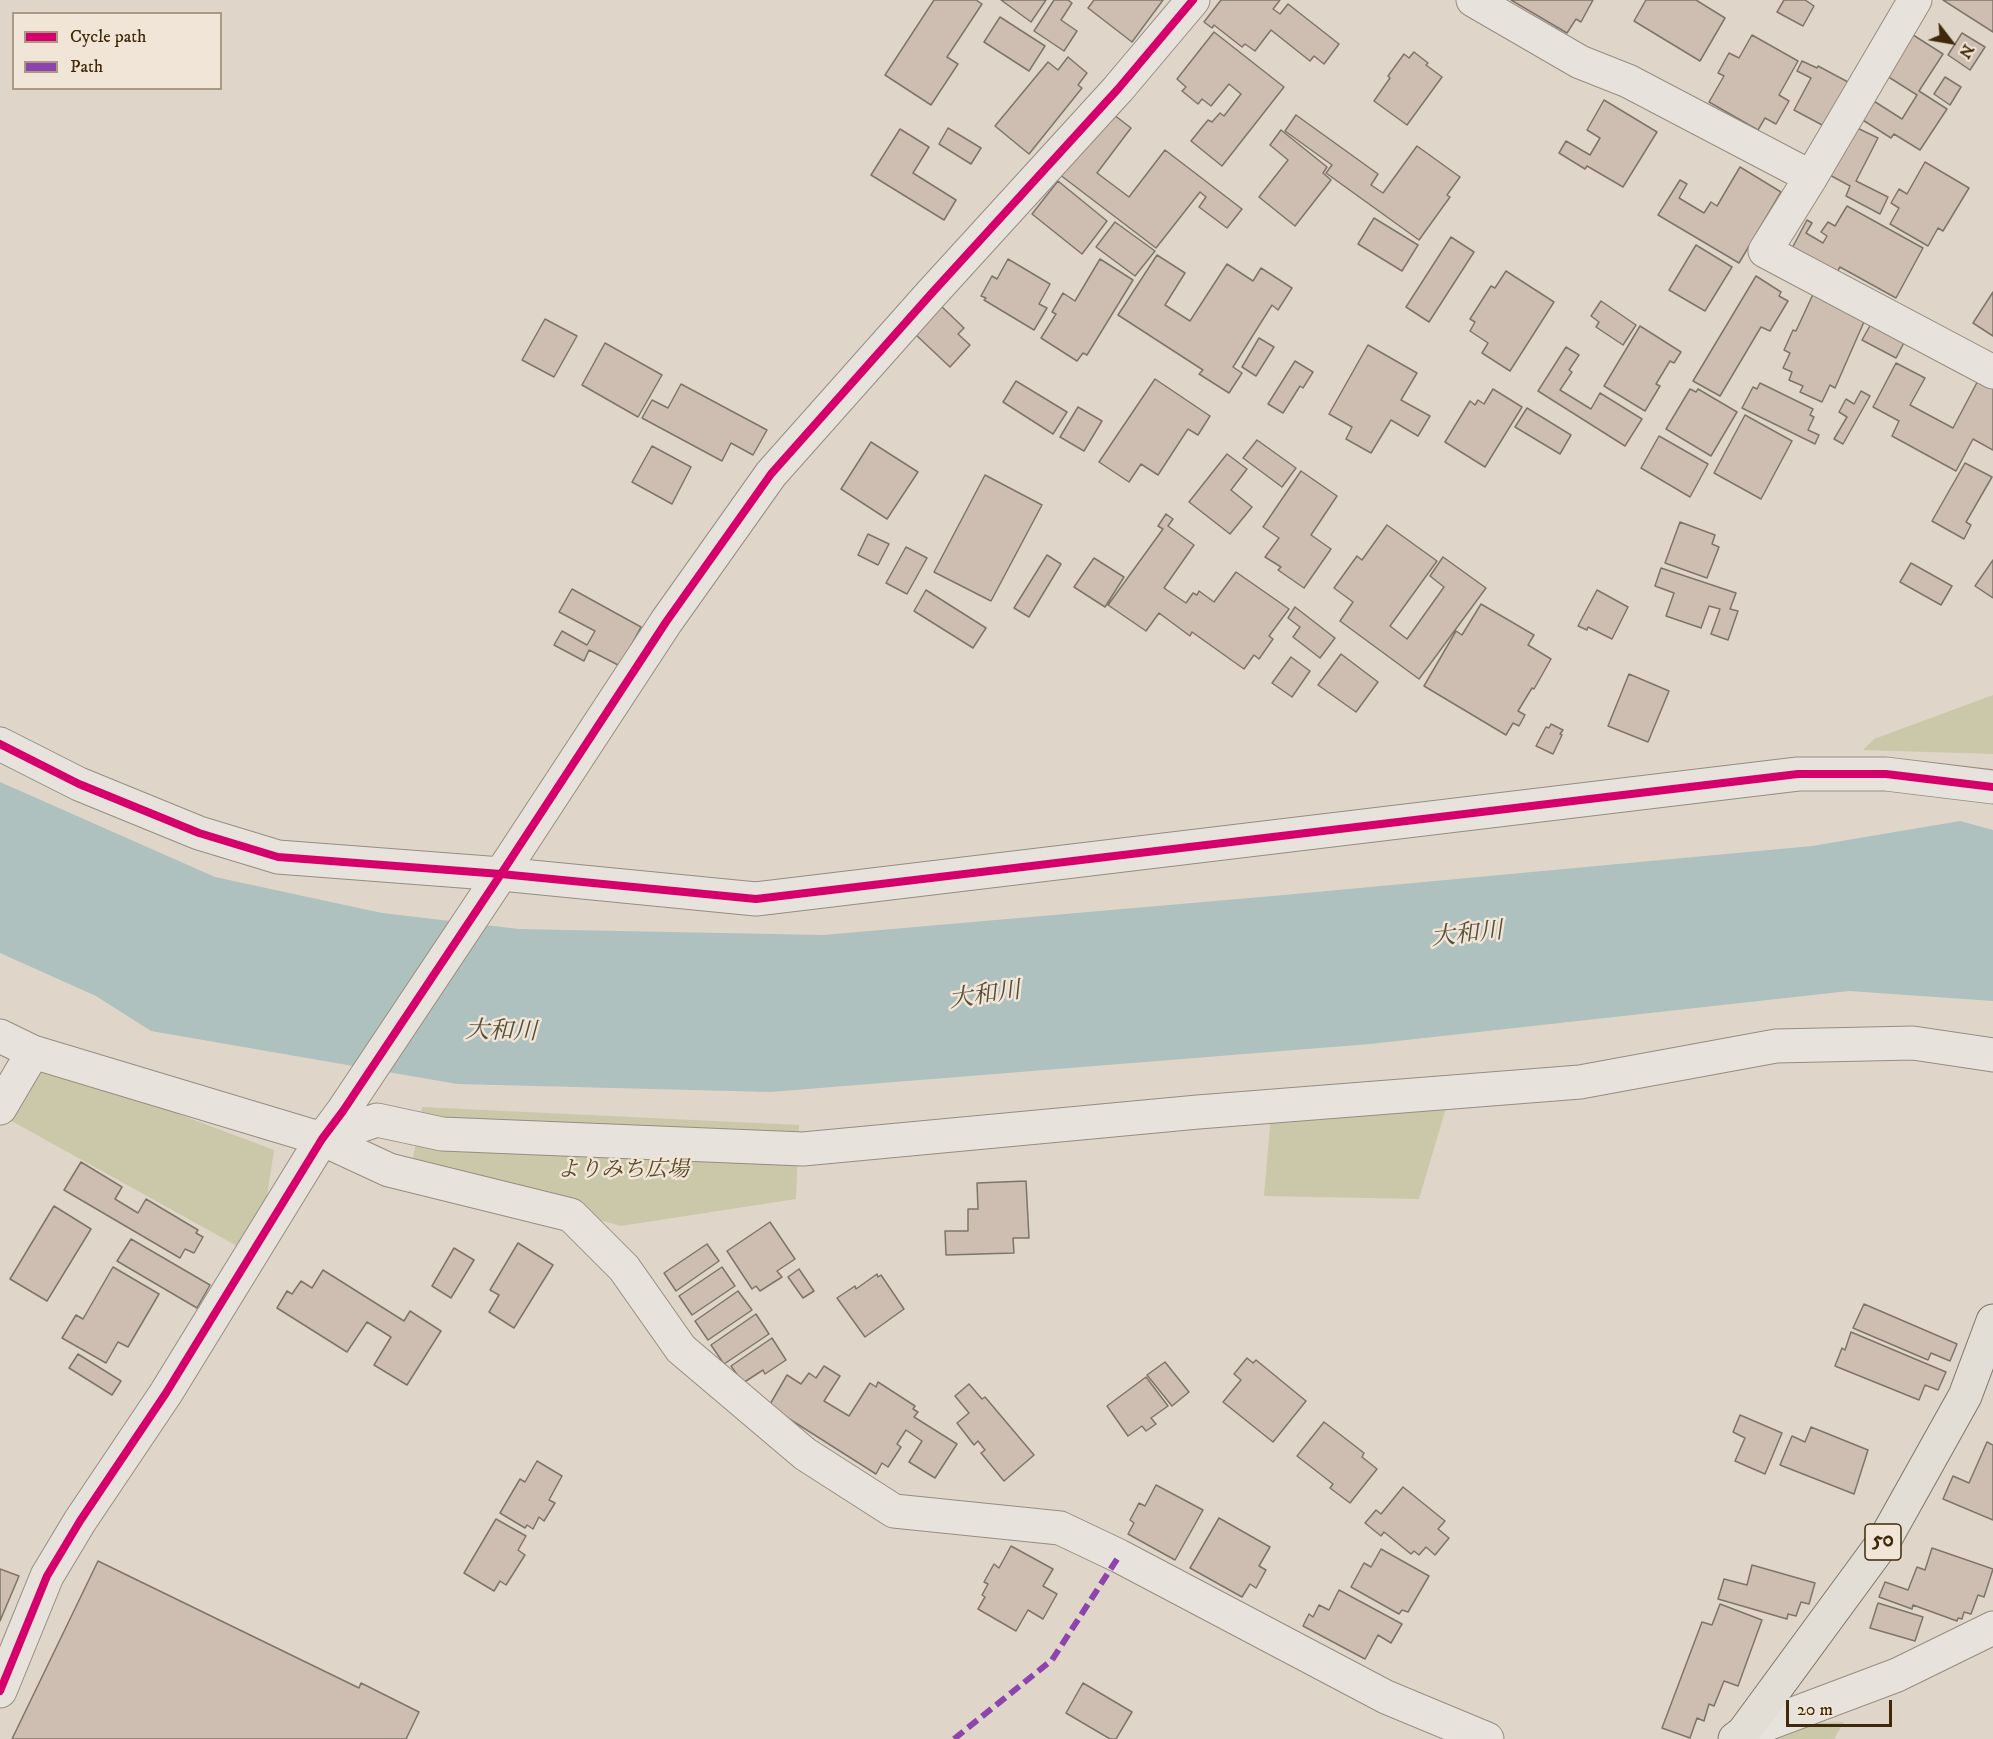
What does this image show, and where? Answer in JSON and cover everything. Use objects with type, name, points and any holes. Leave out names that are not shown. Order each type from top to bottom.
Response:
[{"type":"main road","name":"50","points":[[1739,1736],[1884,1541],[1965,1396],[1993,1322]]},
{"type":"street","points":[[0,1691],[47,1576],[80,1521],[166,1392],[322,1139],[496,883],[666,622],[771,474],[1118,89],[1193,0]]},
{"type":"street","points":[[1473,0],[1580,62],[1628,81],[1811,177]]},
{"type":"street","points":[[1915,0],[1765,251],[1993,372]]},
{"type":"street","points":[[0,744],[112,798],[199,833],[278,857],[496,883],[756,899],[1798,774],[1886,774],[1993,787]]},
{"type":"street","points":[[0,1036],[33,1052],[322,1139],[389,1170],[572,1215],[624,1268],[681,1349],[806,1454],[894,1511],[1060,1528],[1119,1556],[1386,1697],[1487,1739]]},
{"type":"street","points":[[322,1139],[377,1120],[442,1134],[803,1149],[1210,1111],[1580,1082],[1776,1046],[1913,1043],[1993,1055]]},
{"type":"street","points":[[0,1107],[33,1052]]},
{"type":"street","points":[[1739,1736],[1897,1674],[1993,1628]]},
{"type":"green space","points":[[1993,695],[1993,754],[1863,750],[1874,739]]},
{"type":"green space","points":[[35,1060],[274,1150],[267,1196],[237,1246],[8,1119]]},
{"type":"green space","points":[[1449,1098],[1419,1199],[1264,1196],[1271,1114]]},
{"type":"green space","name":"よりみち広場","points":[[422,1107],[799,1125],[796,1199],[621,1226],[417,1168],[413,1158]]},
{"type":"green space","points":[[1844,1722],[1834,1739],[1767,1739],[1804,1723]]},
{"type":"water","name":"大和川","points":[[0,782],[215,877],[382,913],[519,929],[823,935],[1812,846],[1960,821],[1993,830],[1993,1001],[1849,991],[1370,1044],[770,1092],[457,1084],[151,1031],[96,996],[0,953]]},
{"type":"building","points":[[934,0],[976,0],[982,4],[947,57],[958,64],[931,105],[885,75]]},
{"type":"building","points":[[1001,0],[1046,0],[1031,22]]},
{"type":"building","points":[[1054,0],[1068,0],[1072,3],[1061,20],[1077,31],[1064,51],[1034,31]]},
{"type":"building","points":[[1094,0],[1163,0],[1132,42],[1088,8]]},
{"type":"building","points":[[1221,0],[1280,0],[1273,9],[1280,14],[1288,4],[1339,44],[1324,64],[1314,56],[1310,61],[1271,30],[1255,51],[1245,44],[1242,47],[1214,25],[1212,28],[1204,22]]},
{"type":"building","points":[[1511,0],[1593,0],[1581,22],[1576,19],[1567,33]]},
{"type":"building","points":[[1646,0],[1696,0],[1725,18],[1700,61],[1634,21]]},
{"type":"building","points":[[1784,0],[1805,0],[1814,6],[1803,26],[1777,12]]},
{"type":"building","points":[[1943,0],[1993,0],[1993,32]]},
{"type":"building","points":[[1000,17],[1045,46],[1029,71],[984,42]]},
{"type":"building","points":[[1214,32],[1284,87],[1222,166],[1191,141],[1208,120],[1212,122],[1220,113],[1224,116],[1241,94],[1229,84],[1211,106],[1202,99],[1198,104],[1182,91],[1186,87],[1177,79]]},
{"type":"building","points":[[1910,33],[1943,54],[1919,91],[1947,109],[1920,150],[1894,134],[1891,138],[1858,117],[1869,98],[1902,119],[1917,95],[1887,76]]},
{"type":"building","points":[[1962,33],[1985,47],[1970,70],[1948,55]]},
{"type":"building","points":[[1752,35],[1798,61],[1779,95],[1789,101],[1776,124],[1765,118],[1758,130],[1709,102],[1724,76],[1718,73],[1729,53],[1739,58]]},
{"type":"building","points":[[1414,52],[1442,77],[1407,125],[1374,101],[1404,54],[1409,58]]},
{"type":"building","points":[[1068,57],[1087,73],[1078,85],[1082,88],[1029,154],[995,126],[1048,62],[1058,70]]},
{"type":"building","points":[[1802,61],[1817,68],[1818,66],[1848,82],[1824,126],[1794,110],[1811,78],[1797,71]]},
{"type":"building","points":[[1945,77],[1961,87],[1950,105],[1934,94]]},
{"type":"building","points":[[1604,100],[1657,132],[1623,187],[1587,166],[1585,169],[1559,153],[1566,141],[1590,155],[1600,138],[1587,130]]},
{"type":"building","points":[[1109,111],[1131,128],[1097,173],[1129,197],[1165,150],[1242,209],[1227,228],[1199,207],[1206,197],[1200,192],[1156,248],[1055,171]]},
{"type":"building","points":[[1296,115],[1378,174],[1371,185],[1383,193],[1417,146],[1460,177],[1447,195],[1450,197],[1419,240],[1326,173],[1332,165],[1285,131]]},
{"type":"building","points":[[1851,125],[1878,138],[1856,181],[1888,197],[1880,214],[1846,196],[1850,186],[1826,173]]},
{"type":"building","points":[[948,128],[981,148],[971,164],[939,144]]},
{"type":"building","points":[[900,129],[929,147],[913,173],[956,200],[944,220],[871,175]]},
{"type":"building","points":[[1281,130],[1327,167],[1323,173],[1331,180],[1295,226],[1259,197],[1288,160],[1270,145]]},
{"type":"building","points":[[1925,162],[1969,188],[1943,231],[1938,228],[1928,246],[1890,224],[1899,208],[1891,203],[1899,189],[1907,194]]},
{"type":"building","points":[[1740,167],[1781,192],[1739,263],[1658,215],[1680,180],[1687,184],[1679,198],[1704,213],[1711,202],[1717,206]]},
{"type":"building","points":[[1058,181],[1107,221],[1082,254],[1032,214]]},
{"type":"building","points":[[1847,206],[1923,248],[1896,298],[1840,267],[1834,277],[1790,252],[1807,220],[1812,223],[1806,233],[1823,243],[1827,236],[1821,232],[1828,222],[1835,226]]},
{"type":"building","points":[[1374,218],[1418,245],[1402,271],[1358,244]]},
{"type":"building","points":[[1115,222],[1155,251],[1135,276],[1096,247]]},
{"type":"building","points":[[1451,237],[1474,252],[1429,322],[1406,307]]},
{"type":"building","points":[[1696,245],[1732,267],[1705,311],[1669,290]]},
{"type":"building","points":[[1157,255],[1185,273],[1165,305],[1190,321],[1227,264],[1253,281],[1261,268],[1292,288],[1278,310],[1272,305],[1233,367],[1242,373],[1229,393],[1199,374],[1203,370],[1118,315]]},
{"type":"building","points":[[1008,259],[1050,284],[1039,304],[1047,308],[1034,330],[981,296],[992,276],[997,279]]},
{"type":"building","points":[[1100,259],[1133,280],[1087,355],[1083,353],[1077,361],[1041,338],[1056,314],[1052,312],[1063,293],[1075,301]]},
{"type":"building","points":[[1506,271],[1554,302],[1510,371],[1482,353],[1488,343],[1470,331],[1475,322],[1470,319],[1491,286],[1495,288]]},
{"type":"building","points":[[1756,276],[1781,292],[1779,296],[1788,301],[1770,331],[1761,327],[1720,396],[1693,381]]},
{"type":"building","points":[[1814,292],[1867,315],[1835,388],[1830,385],[1822,402],[1800,392],[1803,386],[1789,380],[1792,372],[1783,368],[1790,353],[1784,350],[1793,330],[1796,331]]},
{"type":"building","points":[[1993,292],[1993,336],[1973,323]]},
{"type":"building","points":[[1601,301],[1636,325],[1623,345],[1596,327],[1599,322],[1591,316]]},
{"type":"building","points":[[941,306],[964,328],[958,334],[970,345],[950,367],[915,334]]},
{"type":"building","points":[[1875,317],[1908,335],[1896,358],[1862,340]]},
{"type":"building","points":[[545,319],[577,336],[554,377],[522,360]]},
{"type":"building","points":[[1640,326],[1681,352],[1674,363],[1670,361],[1656,384],[1660,386],[1645,411],[1604,386]]},
{"type":"building","points":[[1259,338],[1274,347],[1256,376],[1242,367]]},
{"type":"building","points":[[605,343],[662,375],[638,417],[582,385]]},
{"type":"building","points":[[1368,345],[1417,373],[1401,400],[1430,416],[1418,436],[1391,420],[1371,453],[1346,439],[1352,427],[1329,414]]},
{"type":"building","points":[[1566,347],[1579,355],[1569,370],[1572,372],[1560,390],[1591,409],[1600,393],[1642,419],[1625,446],[1538,391]]},
{"type":"building","points":[[1295,361],[1313,372],[1303,388],[1300,386],[1283,413],[1268,404]]},
{"type":"building","points":[[1896,363],[1925,378],[1910,405],[1953,428],[1982,373],[1993,379],[1993,450],[1973,439],[1956,471],[1892,436],[1899,421],[1873,407]]},
{"type":"building","points":[[1155,379],[1210,416],[1198,435],[1188,429],[1158,475],[1141,464],[1129,482],[1099,462]]},
{"type":"building","points":[[1016,381],[1067,412],[1053,434],[1003,402]]},
{"type":"building","points":[[1760,383],[1813,409],[1810,415],[1814,417],[1808,430],[1819,435],[1815,444],[1742,408],[1753,387],[1757,389]]},
{"type":"building","points":[[681,384],[767,430],[753,455],[731,443],[722,461],[642,418],[652,400],[668,408]]},
{"type":"building","points":[[1493,389],[1522,407],[1485,467],[1445,442],[1470,401],[1475,405],[1478,400],[1484,404]]},
{"type":"building","points":[[1690,389],[1696,392],[1698,389],[1737,412],[1711,456],[1666,429]]},
{"type":"building","points":[[1861,391],[1870,396],[1843,444],[1834,439],[1847,417],[1839,412],[1846,399],[1854,404]]},
{"type":"building","points":[[1078,407],[1102,421],[1084,451],[1060,437]]},
{"type":"building","points":[[1527,408],[1571,435],[1560,454],[1515,427]]},
{"type":"building","points":[[1745,415],[1792,441],[1761,499],[1714,473]]},
{"type":"building","points":[[1659,436],[1708,464],[1690,497],[1641,468]]},
{"type":"building","points":[[1257,440],[1296,468],[1282,487],[1243,458]]},
{"type":"building","points":[[871,442],[918,472],[887,519],[841,489]]},
{"type":"building","points":[[652,446],[691,467],[672,504],[632,482]]},
{"type":"building","points":[[1227,454],[1247,469],[1231,490],[1252,507],[1230,534],[1189,502]]},
{"type":"building","points":[[1965,463],[1992,477],[1966,522],[1971,525],[1964,539],[1932,521]]},
{"type":"building","points":[[1301,471],[1337,496],[1311,535],[1331,549],[1304,588],[1278,570],[1281,567],[1265,557],[1279,538],[1263,527]]},
{"type":"building","points":[[985,475],[1042,505],[991,601],[934,572]]},
{"type":"building","points":[[1166,514],[1173,519],[1168,526],[1194,545],[1164,588],[1186,603],[1193,593],[1197,595],[1199,591],[1214,602],[1236,572],[1289,609],[1269,636],[1273,639],[1259,659],[1254,655],[1244,669],[1192,632],[1190,636],[1159,613],[1146,631],[1108,605],[1163,529],[1158,526]]},
{"type":"building","points":[[1680,522],[1715,535],[1712,544],[1719,547],[1707,578],[1665,563]]},
{"type":"building","points":[[1387,525],[1437,561],[1390,626],[1407,639],[1444,587],[1430,576],[1443,557],[1486,588],[1419,679],[1340,621],[1353,602],[1334,588],[1357,556],[1362,560]]},
{"type":"building","points":[[868,534],[889,544],[878,565],[858,555]]},
{"type":"building","points":[[906,547],[927,558],[907,594],[886,583]]},
{"type":"building","points":[[1047,555],[1061,564],[1029,617],[1014,608]]},
{"type":"building","points":[[1094,558],[1124,577],[1105,607],[1074,587]]},
{"type":"building","points":[[1993,560],[1993,598],[1975,586]]},
{"type":"building","points":[[1911,563],[1952,586],[1941,605],[1900,582]]},
{"type":"building","points":[[1661,568],[1736,593],[1730,609],[1738,611],[1728,640],[1711,634],[1720,609],[1709,606],[1701,628],[1666,616],[1674,593],[1655,586]]},
{"type":"building","points":[[572,589],[641,627],[620,666],[589,650],[584,661],[554,645],[562,631],[587,645],[595,631],[559,612]]},
{"type":"building","points":[[926,590],[986,628],[973,648],[914,611]]},
{"type":"building","points":[[1597,590],[1628,607],[1612,639],[1588,627],[1587,630],[1578,626]]},
{"type":"building","points":[[1481,604],[1534,635],[1528,645],[1551,659],[1518,711],[1525,715],[1519,726],[1513,723],[1506,735],[1424,686],[1456,631],[1462,635]]},
{"type":"building","points":[[1295,607],[1335,638],[1320,658],[1293,637],[1300,627],[1288,618]]},
{"type":"building","points":[[1341,654],[1378,682],[1356,712],[1318,685]]},
{"type":"building","points":[[1291,657],[1310,671],[1292,697],[1272,683]]},
{"type":"building","points":[[1629,674],[1669,691],[1648,742],[1608,726]]},
{"type":"building","points":[[1551,724],[1563,730],[1553,754],[1536,746],[1546,727],[1549,728]]},
{"type":"building","points":[[81,1162],[122,1187],[115,1199],[138,1213],[146,1199],[198,1230],[196,1233],[203,1237],[194,1253],[185,1249],[180,1258],[64,1190]]},
{"type":"building","points":[[1026,1181],[1029,1238],[1013,1238],[1014,1253],[946,1255],[945,1231],[968,1231],[968,1209],[978,1209],[977,1183]]},
{"type":"building","points":[[54,1206],[91,1229],[47,1301],[10,1279]]},
{"type":"building","points":[[770,1222],[795,1259],[777,1271],[782,1277],[760,1291],[756,1286],[752,1289],[727,1251]]},
{"type":"building","points":[[131,1239],[210,1285],[197,1308],[117,1261]]},
{"type":"building","points":[[518,1243],[553,1265],[514,1328],[489,1312],[499,1295],[490,1290]]},
{"type":"building","points":[[707,1244],[719,1261],[676,1291],[664,1273]]},
{"type":"building","points":[[454,1248],[474,1260],[451,1298],[432,1286]]},
{"type":"building","points":[[113,1267],[159,1294],[128,1347],[118,1342],[106,1363],[62,1338],[76,1315],[83,1319]]},
{"type":"building","points":[[722,1267],[735,1286],[692,1315],[679,1296]]},
{"type":"building","points":[[799,1269],[814,1291],[803,1298],[788,1277]]},
{"type":"building","points":[[323,1270],[404,1321],[410,1311],[441,1331],[407,1385],[374,1365],[391,1337],[367,1322],[347,1352],[277,1308],[287,1291],[292,1294],[301,1281],[312,1288]]},
{"type":"building","points":[[877,1274],[878,1277],[881,1275],[904,1309],[865,1337],[837,1298],[855,1286],[856,1289]]},
{"type":"building","points":[[738,1291],[752,1310],[708,1340],[695,1321]]},
{"type":"building","points":[[1864,1304],[1957,1344],[1950,1361],[1931,1353],[1928,1360],[1853,1328]]},
{"type":"building","points":[[756,1314],[769,1334],[724,1364],[711,1345]]},
{"type":"building","points":[[1851,1332],[1946,1372],[1938,1390],[1925,1385],[1919,1400],[1835,1366],[1842,1348],[1845,1350]]},
{"type":"building","points":[[772,1338],[786,1360],[765,1374],[763,1370],[743,1383],[731,1366]]},
{"type":"building","points":[[78,1354],[121,1381],[112,1395],[69,1368]]},
{"type":"building","points":[[1247,1358],[1253,1363],[1256,1360],[1306,1401],[1273,1442],[1223,1402],[1241,1380],[1234,1374]]},
{"type":"building","points":[[1165,1362],[1189,1392],[1172,1406],[1147,1375]]},
{"type":"building","points":[[824,1366],[840,1376],[824,1401],[849,1416],[870,1383],[876,1387],[878,1382],[915,1406],[913,1409],[918,1412],[914,1417],[957,1444],[935,1478],[909,1462],[922,1441],[906,1430],[897,1444],[901,1447],[888,1467],[882,1463],[876,1474],[769,1406],[787,1375],[801,1384],[809,1373],[816,1378]]},
{"type":"building","points":[[1146,1377],[1168,1406],[1151,1418],[1156,1424],[1146,1431],[1142,1426],[1128,1436],[1107,1406]]},
{"type":"building","points":[[969,1384],[982,1399],[985,1397],[1034,1455],[1004,1481],[981,1453],[985,1450],[978,1441],[974,1445],[957,1423],[969,1413],[955,1396]]},
{"type":"building","points":[[1740,1415],[1782,1433],[1765,1474],[1735,1461],[1745,1438],[1733,1432]]},
{"type":"building","points":[[1324,1422],[1364,1453],[1362,1457],[1377,1469],[1350,1503],[1330,1488],[1333,1484],[1297,1456]]},
{"type":"building","points":[[1811,1427],[1868,1450],[1854,1494],[1780,1465],[1792,1436],[1805,1442]]},
{"type":"building","points":[[1987,1442],[1993,1445],[1993,1520],[1943,1499],[1953,1476],[1969,1483]]},
{"type":"building","points":[[537,1461],[562,1476],[549,1500],[555,1503],[544,1521],[539,1517],[533,1529],[527,1525],[525,1528],[500,1513],[520,1479],[525,1482]]},
{"type":"building","points":[[1156,1485],[1203,1510],[1175,1560],[1128,1534],[1134,1523],[1130,1520],[1139,1503],[1145,1506]]},
{"type":"building","points":[[1403,1487],[1445,1521],[1438,1529],[1449,1538],[1435,1555],[1426,1547],[1419,1555],[1414,1551],[1411,1554],[1384,1532],[1381,1536],[1365,1523],[1376,1510],[1381,1514]]},
{"type":"building","points":[[1219,1518],[1270,1547],[1259,1566],[1266,1570],[1256,1588],[1250,1584],[1242,1597],[1190,1568]]},
{"type":"building","points":[[496,1519],[526,1536],[518,1550],[525,1555],[506,1585],[500,1581],[494,1591],[464,1573]]},
{"type":"building","points":[[1011,1546],[1053,1569],[1043,1586],[1057,1594],[1043,1619],[1028,1610],[1016,1631],[978,1609],[985,1597],[982,1595],[988,1584],[984,1582],[994,1564],[999,1568]]},
{"type":"building","points":[[1932,1548],[1993,1569],[1984,1597],[1978,1595],[1971,1614],[1964,1612],[1962,1619],[1958,1618],[1957,1621],[1913,1605],[1912,1609],[1879,1597],[1885,1582],[1908,1590],[1917,1567],[1925,1570]]},
{"type":"building","points":[[1381,1549],[1429,1576],[1408,1612],[1402,1610],[1399,1614],[1351,1587],[1364,1563],[1371,1567]]},
{"type":"building","points":[[98,1561],[359,1688],[361,1683],[419,1712],[406,1739],[12,1739]]},
{"type":"building","points":[[1752,1565],[1815,1583],[1809,1604],[1801,1602],[1796,1616],[1788,1614],[1787,1619],[1718,1599],[1724,1579],[1747,1585]]},
{"type":"building","points":[[0,1569],[19,1576],[0,1621]]},
{"type":"building","points":[[1339,1590],[1402,1624],[1391,1643],[1378,1635],[1365,1659],[1303,1626],[1309,1614],[1313,1617],[1319,1605],[1329,1610]]},
{"type":"building","points":[[1878,1603],[1923,1617],[1915,1641],[1870,1628]]},
{"type":"building","points":[[1720,1604],[1762,1620],[1738,1686],[1724,1681],[1714,1706],[1709,1704],[1704,1721],[1697,1718],[1690,1738],[1662,1728],[1702,1622],[1712,1625]]},
{"type":"building","points":[[1083,1683],[1132,1712],[1116,1739],[1110,1739],[1066,1713]]},
{"type":"marked path","points":[[954,1739],[1052,1660],[1119,1556]]},
{"type":"cycle path","points":[[0,1691],[47,1576],[80,1521],[166,1393],[322,1139],[501,874],[666,622],[771,474],[1118,89],[1193,0]]},
{"type":"cycle path","points":[[0,744],[79,784],[199,833],[278,857],[501,874],[756,899],[1798,774],[1886,774],[1993,787]]}]
